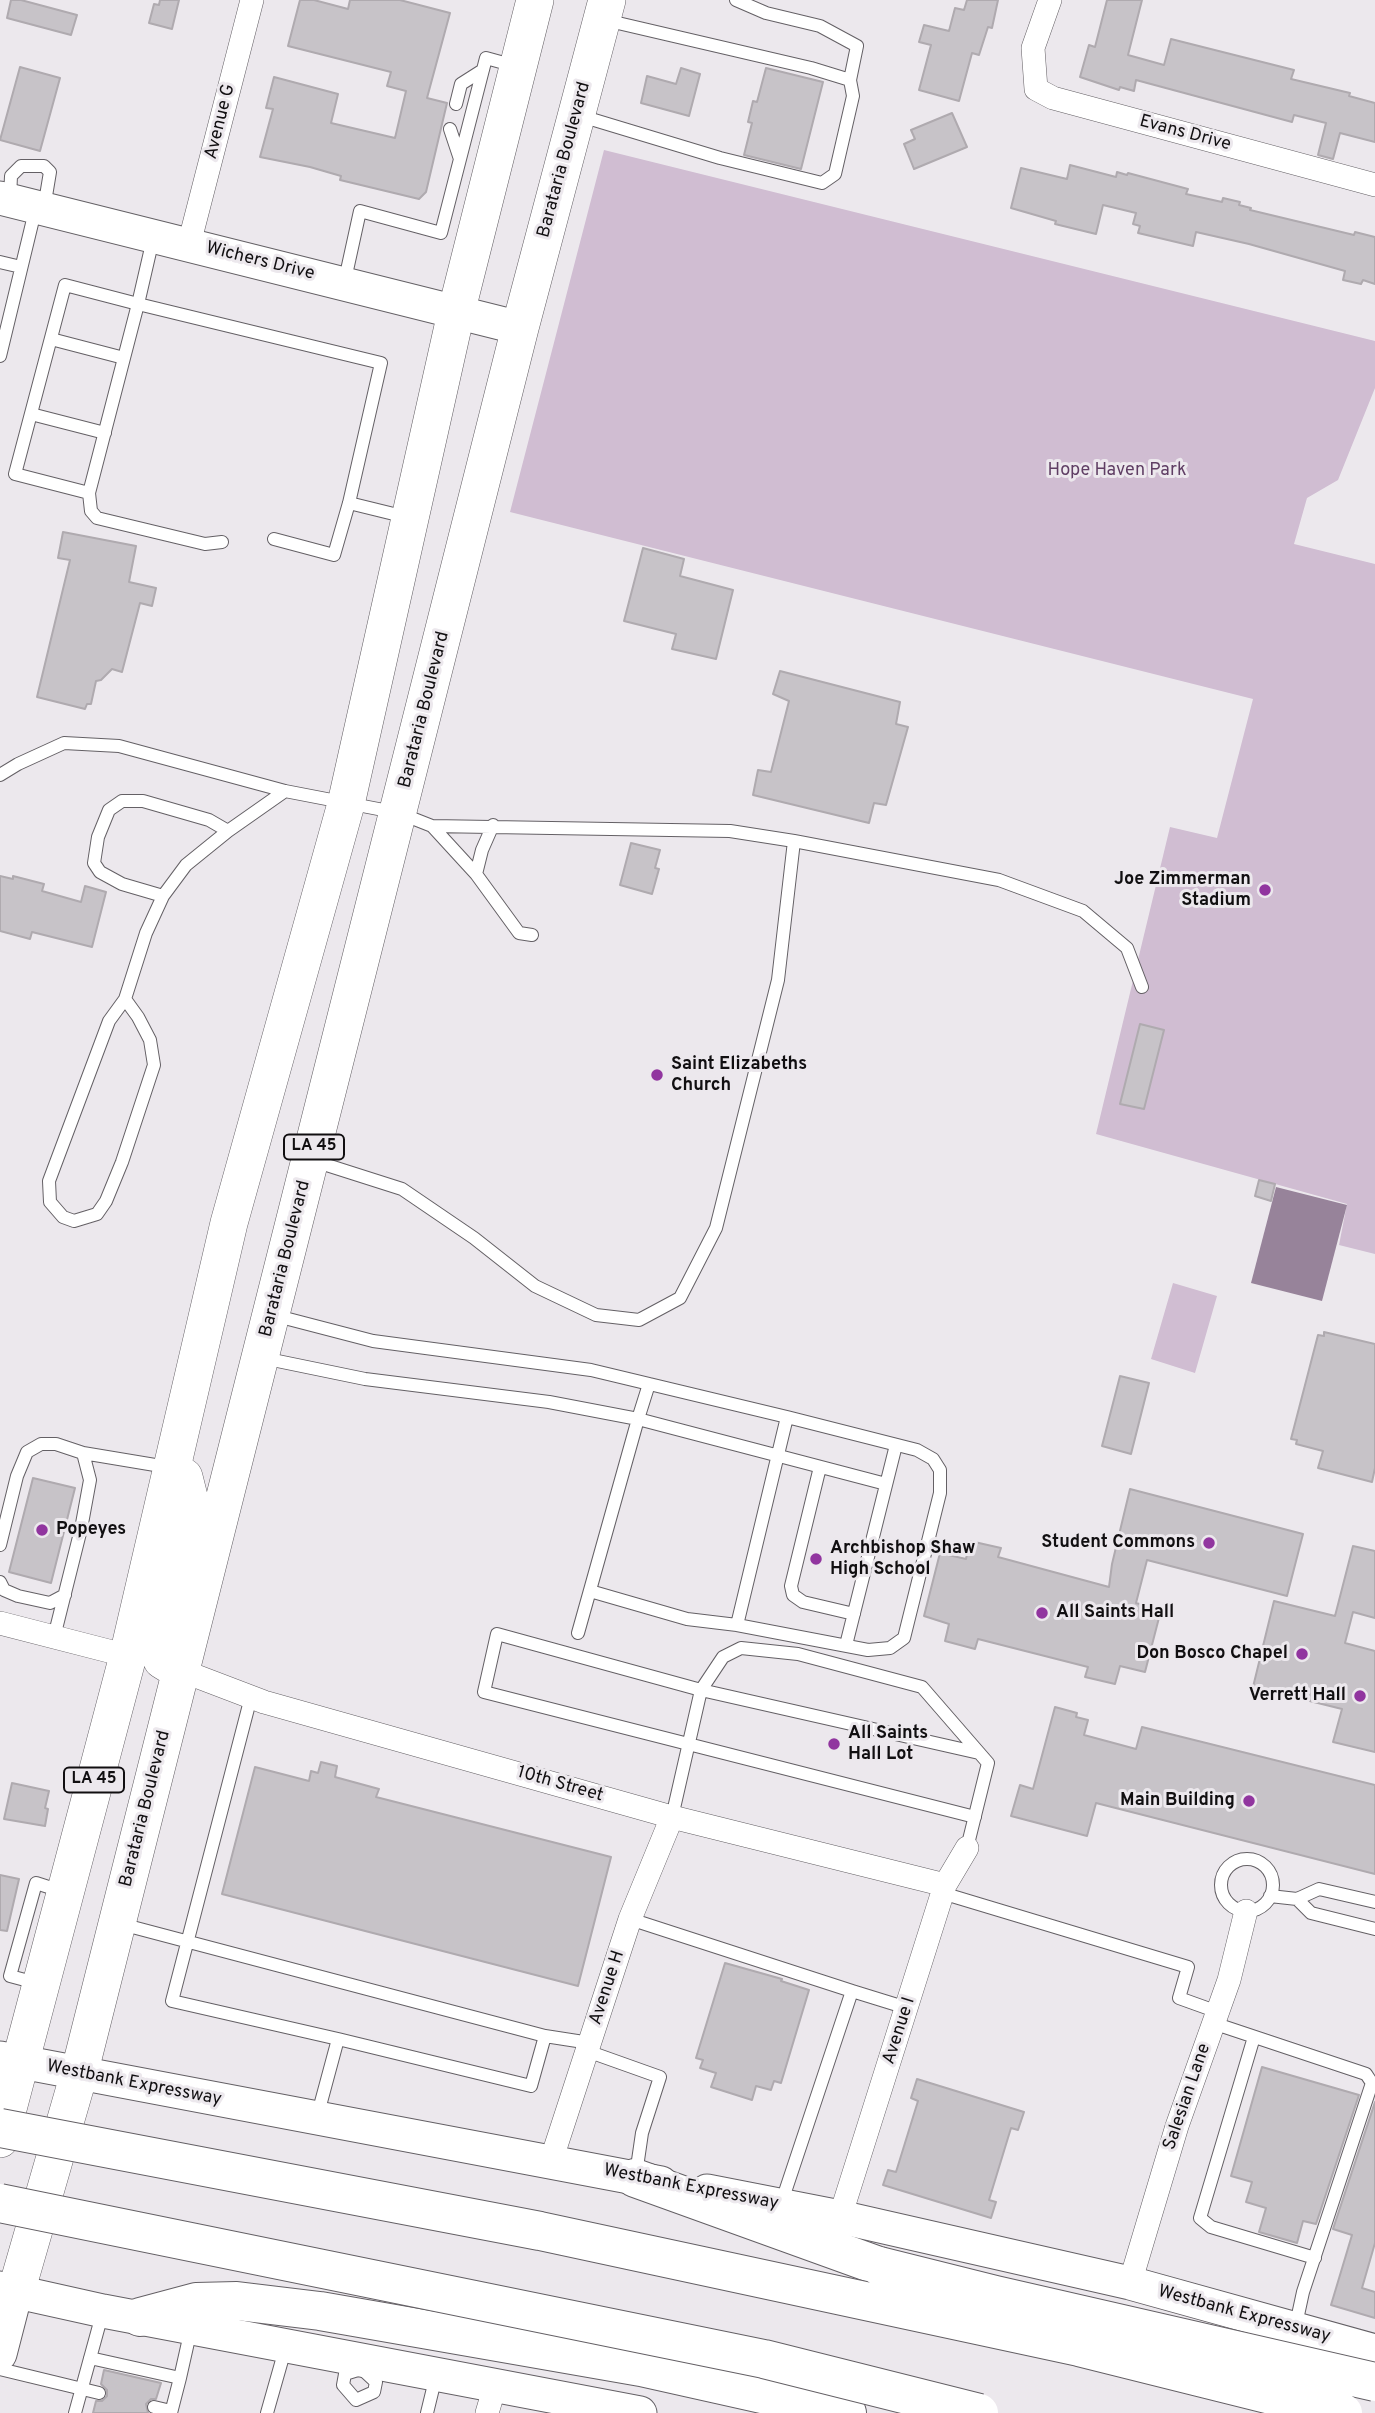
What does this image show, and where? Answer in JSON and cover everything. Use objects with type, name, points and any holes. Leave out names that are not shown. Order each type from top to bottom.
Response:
[{"type":"highway","points":[[0,2128],[554,2234],[1079,2347],[1343,2413]]},
{"type":"highway","points":[[635,2178],[879,2266],[1375,2382]]},
{"type":"highway","points":[[0,2203],[764,2359],[979,2413]]},
{"type":"highway","points":[[140,2317],[196,2302],[237,2301],[320,2311],[641,2367],[847,2413]]},
{"type":"main road","name":"LA 45","points":[[0,2139],[17,1981],[64,1892],[128,1656],[229,1223],[346,804],[456,313],[500,68],[535,0]]},
{"type":"main road","name":"Barataria Boulevard","points":[[0,2354],[8,2290],[79,2074],[311,1160],[416,820],[520,328],[605,10]]},
{"type":"main road","name":"Wichers Drive","points":[[22,203],[520,328]]},
{"type":"main road","points":[[171,1468],[184,1476],[191,1505],[160,1651],[162,1660],[180,1670]]},
{"type":"main road","points":[[128,1656],[153,1685],[120,1848],[130,1870]]},
{"type":"main road","name":"Westbank Expressway","points":[[10,2060],[781,2204],[1130,2283],[1287,2329],[1375,2351]]},
{"type":"main road","points":[[8,2290],[103,2311],[286,2345],[363,2365],[436,2374],[491,2399],[548,2400],[640,2413]]},
{"type":"main road","points":[[1287,2329],[1310,2346],[1329,2366],[1342,2387],[1349,2413]]},
{"type":"street","name":"Avenue G","points":[[189,244],[252,0]]},
{"type":"street","name":"Evans Drive","points":[[1049,0],[1033,48],[1036,89],[1052,98],[1375,185]]},
{"type":"street","points":[[0,1623],[128,1656]]},
{"type":"street","name":"10th Street","points":[[180,1670],[251,1697],[672,1817],[944,1889]]},
{"type":"street","name":"Avenue H","points":[[551,2161],[630,1919],[672,1817]]},
{"type":"street","name":"Avenue I","points":[[840,2217],[944,1889],[967,1848]]},
{"type":"street","name":"Salesian Lane","points":[[1130,2283],[1177,2126],[1216,2017],[1247,1911]]},
{"type":"lane","points":[[577,115],[720,158],[822,183],[835,174],[853,96],[850,80],[856,46],[820,26],[766,13],[736,0]]},
{"type":"lane","points":[[605,10],[668,35],[811,68],[850,80]]},
{"type":"lane","points":[[456,104],[461,84],[500,68]]},
{"type":"lane","points":[[344,284],[360,211],[441,233],[460,159],[500,68]]},
{"type":"lane","points":[[450,129],[460,159]]},
{"type":"lane","points":[[0,356],[22,267],[22,203]]},
{"type":"lane","points":[[154,236],[89,493],[91,511],[97,518],[205,544],[222,542]]},
{"type":"lane","points":[[0,262],[22,267]]},
{"type":"lane","points":[[89,493],[15,474],[65,285],[381,363],[349,503],[334,555],[274,539]]},
{"type":"lane","points":[[51,339],[124,358]]},
{"type":"lane","points":[[31,414],[104,433]]},
{"type":"lane","points":[[349,503],[410,518]]},
{"type":"lane","points":[[0,775],[64,743],[119,746],[285,791],[416,820],[493,825],[730,831],[794,841],[999,880],[1083,911],[1127,947],[1142,987]]},
{"type":"lane","points":[[125,999],[150,1040],[154,1065],[122,1162],[106,1201],[97,1214],[75,1221],[63,1217],[50,1202],[49,1181],[109,1021],[125,999],[146,933],[163,895],[186,864],[285,791]]},
{"type":"lane","points":[[163,895],[122,884],[100,872],[94,863],[98,837],[108,810],[122,801],[143,802],[209,820],[228,831]]},
{"type":"lane","points":[[416,820],[476,874],[519,933],[532,935]]},
{"type":"lane","points":[[476,874],[482,850],[493,825]]},
{"type":"lane","points":[[311,1160],[402,1189],[474,1238],[535,1286],[596,1315],[639,1320],[680,1298],[716,1228],[720,1214],[778,980],[794,841]]},
{"type":"lane","points":[[271,1315],[373,1341],[591,1370],[917,1450],[933,1459],[940,1470],[940,1493],[908,1625],[904,1638],[890,1648],[867,1650],[737,1625],[687,1619],[590,1591]]},
{"type":"lane","points":[[261,1357],[365,1379],[549,1402],[638,1419],[886,1484]]},
{"type":"lane","points":[[578,1633],[649,1384]]},
{"type":"lane","points":[[737,1625],[787,1418]]},
{"type":"lane","points":[[0,1545],[17,1476],[27,1452],[41,1444],[56,1444],[82,1453],[171,1468]]},
{"type":"lane","points":[[846,1645],[896,1445]]},
{"type":"lane","points":[[54,1637],[81,1529],[90,1480],[82,1453]]},
{"type":"lane","points":[[820,1467],[791,1586],[793,1595],[803,1602],[854,1614]]},
{"type":"lane","points":[[0,1582],[5,1590],[18,1596],[50,1603],[65,1595]]},
{"type":"lane","points":[[975,1817],[484,1692],[497,1634],[702,1690],[979,1753]]},
{"type":"lane","points":[[672,1817],[702,1690],[723,1657],[741,1648],[798,1654],[922,1687],[988,1763],[967,1848]]},
{"type":"lane","points":[[251,1697],[172,2001],[531,2086],[545,2036]]},
{"type":"lane","points":[[1244,1860],[1261,1864],[1271,1878],[1270,1896],[1262,1906],[1247,1911],[1232,1907],[1222,1892],[1223,1875],[1235,1863],[1244,1860]]},
{"type":"lane","points":[[944,1889],[1188,1967],[1178,1998],[1254,2037],[1366,2074],[1372,2083],[1315,2258],[1287,2329]]},
{"type":"lane","points":[[1270,1896],[1297,1899],[1319,1889],[1375,1902]]},
{"type":"lane","points":[[1297,1899],[1311,1913],[1375,1929]]},
{"type":"lane","points":[[630,1919],[907,2008]]},
{"type":"lane","points":[[117,1923],[588,2047],[660,2077],[642,2133],[635,2178]]},
{"type":"lane","points":[[781,2204],[852,1991]]},
{"type":"lane","points":[[1254,2037],[1200,2218],[1211,2227],[1315,2258]]},
{"type":"lane","points":[[316,2118],[338,2039]]},
{"type":"lane","points":[[75,2413],[103,2311]]},
{"type":"lane","points":[[154,2407],[171,2412],[191,2327]]},
{"type":"lane","points":[[267,2413],[286,2345]]},
{"type":"lane","points":[[90,2358],[180,2378]]},
{"type":"lane","points":[[363,2365],[376,2382],[374,2392],[354,2407],[343,2385],[345,2374],[363,2365]]},
{"type":"lane","points":[[0,2369],[99,2393]]},
{"type":"lane","points":[[427,2413],[436,2374]]},
{"type":"green space","name":"Hope Haven Park","points":[[604,150],[1375,341],[1375,388],[1338,480],[1307,498],[1294,544],[1375,564],[1375,1254],[1339,1245],[1347,1204],[1096,1134],[1170,827],[1217,838],[1253,699],[510,512]]},
{"type":"green space","points":[[1173,1283],[1217,1296],[1195,1373],[1151,1359]]},
{"type":"shaded area","points":[[1276,1187],[1347,1205],[1322,1301],[1251,1283]]},
{"type":"building","points":[[11,0],[21,0],[77,15],[71,35],[7,18]]},
{"type":"building","points":[[160,0],[179,0],[172,29],[149,23],[154,4],[159,5]]},
{"type":"building","points":[[300,0],[314,0],[348,9],[350,0],[400,0],[450,13],[427,98],[447,103],[426,192],[419,199],[340,180],[341,176],[310,167],[260,157],[273,109],[266,108],[274,77],[338,94],[331,123],[395,138],[406,91],[387,86],[391,72],[288,46]]},
{"type":"building","points":[[967,0],[998,0],[992,28],[988,27],[979,55],[972,53],[959,101],[919,90],[931,45],[919,42],[924,25],[949,31],[955,8],[964,10]]},
{"type":"building","points":[[1107,0],[1142,0],[1128,55],[1164,65],[1171,39],[1294,70],[1291,79],[1350,93],[1349,96],[1375,103],[1375,142],[1340,133],[1333,159],[1318,155],[1326,123],[1294,115],[1292,122],[1136,80],[1134,91],[1120,87],[1119,90],[1080,77],[1089,45],[1095,47]]},
{"type":"building","points":[[20,67],[60,78],[40,151],[0,140]]},
{"type":"building","points":[[681,68],[700,74],[689,116],[641,103],[647,76],[676,84]]},
{"type":"building","points":[[766,68],[823,82],[801,169],[744,155],[752,123],[748,122],[753,101],[757,102]]},
{"type":"building","points":[[952,113],[967,147],[914,169],[904,144],[915,139],[911,130]]},
{"type":"building","points":[[1070,165],[1116,177],[1117,172],[1128,173],[1188,189],[1186,194],[1222,202],[1223,198],[1240,202],[1239,205],[1251,208],[1250,210],[1354,235],[1355,232],[1375,237],[1375,284],[1363,280],[1361,284],[1343,280],[1345,271],[1196,232],[1193,246],[1138,233],[1140,226],[1133,224],[1136,213],[1103,205],[1096,234],[1055,224],[1056,221],[1011,208],[1021,168],[1067,179]]},
{"type":"building","points":[[63,532],[136,546],[129,582],[156,588],[152,606],[140,603],[122,672],[112,669],[101,680],[96,681],[91,704],[87,704],[85,709],[37,697],[70,560],[58,558]]},
{"type":"building","points":[[643,548],[684,559],[680,576],[733,590],[716,659],[672,649],[676,634],[624,621]]},
{"type":"building","points":[[780,671],[900,702],[896,724],[908,727],[886,805],[874,803],[869,823],[753,795],[758,770],[771,772],[789,701],[773,694]]},
{"type":"building","points":[[631,843],[660,850],[655,868],[659,869],[652,894],[620,885]]},
{"type":"building","points":[[0,876],[13,879],[13,876],[44,884],[42,891],[81,902],[85,886],[106,892],[92,947],[32,932],[30,939],[0,931]]},
{"type":"building","points":[[1140,1024],[1164,1030],[1144,1109],[1120,1104]]},
{"type":"building","points":[[1259,1180],[1275,1184],[1271,1201],[1255,1196]]},
{"type":"building","points":[[1324,1332],[1375,1344],[1375,1468],[1372,1482],[1318,1468],[1323,1451],[1296,1444],[1297,1440],[1291,1439],[1318,1335],[1324,1336]]},
{"type":"building","points":[[1120,1376],[1149,1383],[1131,1454],[1102,1446]]},
{"type":"building","name":"Popeyes","points":[[33,1478],[75,1488],[51,1583],[9,1572]]},
{"type":"building","name":"All Saints Hall","points":[[1130,1489],[1303,1534],[1287,1596],[1147,1560],[1136,1603],[1161,1610],[1145,1672],[1120,1666],[1115,1684],[1085,1677],[1088,1667],[978,1639],[975,1649],[945,1641],[949,1624],[924,1616],[940,1553],[966,1559],[970,1541],[1001,1548],[998,1557],[1109,1587]]},
{"type":"building","points":[[1353,1546],[1375,1551],[1375,1618],[1353,1612],[1345,1643],[1375,1651],[1375,1752],[1333,1742],[1342,1709],[1253,1687],[1274,1601],[1335,1616]]},
{"type":"building","name":"Main Building","points":[[1055,1707],[1077,1713],[1076,1717],[1088,1720],[1084,1735],[1136,1749],[1142,1727],[1375,1785],[1375,1874],[1096,1803],[1087,1836],[1011,1816],[1020,1785],[1033,1789]]},
{"type":"building","points":[[321,1762],[337,1766],[335,1777],[379,1789],[376,1797],[611,1857],[578,1986],[222,1894],[255,1767],[309,1781],[311,1771],[318,1773]]},
{"type":"building","points":[[12,1783],[49,1791],[45,1826],[4,1819]]},
{"type":"building","points":[[0,1875],[19,1879],[7,1931],[0,1930]]},
{"type":"building","points":[[725,1963],[782,1979],[781,1981],[809,1990],[781,2083],[774,2081],[771,2090],[756,2086],[752,2100],[711,2087],[716,2073],[700,2068],[703,2060],[696,2058]]},
{"type":"building","points":[[1262,2067],[1359,2095],[1316,2224],[1303,2221],[1297,2243],[1259,2232],[1266,2208],[1246,2202],[1252,2182],[1231,2176]]},
{"type":"building","points":[[917,2079],[1024,2112],[1018,2130],[1011,2128],[989,2200],[996,2202],[991,2218],[883,2185],[888,2170],[896,2172],[918,2101],[911,2098]]},
{"type":"building","points":[[1375,2102],[1375,2243],[1362,2288],[1375,2292],[1375,2318],[1331,2305],[1352,2235],[1333,2229]]},
{"type":"building","points":[[104,2370],[161,2383],[156,2399],[151,2399],[146,2404],[148,2413],[93,2413],[96,2401],[102,2401],[107,2396],[107,2390],[101,2384]]},
{"type":"place","name":"Joe Zimmerman Stadium","points":[[1265,890]]},
{"type":"place","name":"Saint Elizabeths Church","points":[[657,1075]]},
{"type":"place","name":"Popeyes","points":[[42,1530]]},
{"type":"place","name":"Student Commons","points":[[1209,1543]]},
{"type":"place","name":"Archbishop Shaw High School","points":[[816,1559]]},
{"type":"place","name":"All Saints Hall","points":[[1042,1613]]},
{"type":"place","name":"Don Bosco Chapel","points":[[1302,1654]]},
{"type":"place","name":"Verrett Hall","points":[[1360,1696]]},
{"type":"place","name":"All Saints Hall Lot","points":[[834,1744]]},
{"type":"place","name":"Main Building","points":[[1249,1801]]}]
